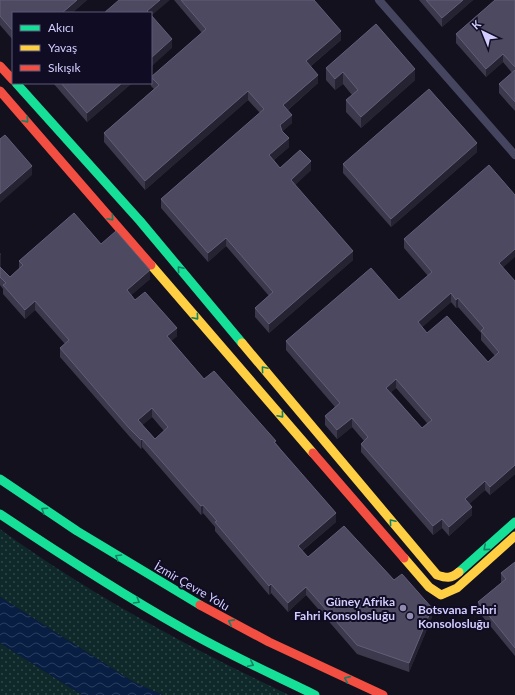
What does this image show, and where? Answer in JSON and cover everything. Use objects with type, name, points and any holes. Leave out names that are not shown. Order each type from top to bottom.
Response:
[{"type":"main road","points":[[0,66],[12,79]]},
{"type":"main road","points":[[17,84],[140,221],[437,576],[445,578],[453,576],[515,522]]},
{"type":"main road","points":[[0,91],[429,587],[441,595]]},
{"type":"main road","name":"İzmir Çevre Yolu","points":[[0,479],[77,531],[179,593],[269,642],[383,695]]},
{"type":"main road","points":[[0,514],[67,560],[167,619],[211,644],[315,695]]},
{"type":"main road","points":[[441,595],[457,588],[515,536]]},
{"type":"main road","points":[[441,595],[445,578]]},
{"type":"street","points":[[379,0],[515,156]]},
{"type":"green space","points":[[0,529],[69,576],[141,619],[214,658],[289,695],[163,695],[135,683],[0,597]]},
{"type":"green space","points":[[0,643],[82,695],[0,695]]},
{"type":"water","points":[[0,597],[135,683],[163,695],[82,695],[0,643]]},
{"type":"building","points":[[0,0],[77,0],[63,12],[12,12],[12,30],[0,16]]},
{"type":"building","points":[[119,0],[160,0],[147,11],[148,12],[105,12]]},
{"type":"building","points":[[181,0],[314,0],[341,31],[306,61],[318,75],[283,105],[292,115],[280,125],[282,131],[289,138],[269,155],[280,168],[300,150],[311,161],[291,180],[353,251],[269,324],[255,308],[273,292],[226,238],[208,253],[161,199],[264,109],[248,91],[145,181],[104,133],[159,85],[152,76],[206,29]]},
{"type":"building","points":[[426,0],[463,0],[442,18]]},
{"type":"building","points":[[495,0],[515,0],[515,67],[503,54],[486,69],[456,34]]},
{"type":"building","points":[[152,16],[172,39],[152,57]]},
{"type":"building","points":[[376,24],[415,69],[361,117],[346,100],[358,90],[343,72],[335,79],[326,68]]},
{"type":"building","points":[[515,70],[515,102],[499,84]]},
{"type":"building","points":[[62,84],[121,84],[87,113]]},
{"type":"building","points":[[429,89],[477,143],[391,219],[343,164]]},
{"type":"building","points":[[5,135],[32,166],[0,194],[0,139]]},
{"type":"building","points":[[489,165],[515,195],[515,249],[499,263],[515,281],[515,465],[490,487],[485,481],[465,499],[472,507],[449,527],[442,519],[433,526],[361,444],[368,437],[352,418],[337,430],[325,416],[340,403],[286,341],[371,268],[399,300],[432,272],[404,239]],"holes":[[[451,293],[456,300],[458,298],[484,328],[481,331],[499,352],[488,362],[447,316],[427,333],[418,322]],[[396,379],[432,420],[422,428],[386,388]]]},
{"type":"building","points":[[74,213],[101,244],[116,231],[150,270],[127,290],[135,300],[145,292],[177,328],[167,336],[204,379],[214,371],[276,441],[274,442],[336,513],[298,546],[308,557],[344,526],[394,580],[402,574],[432,608],[409,663],[357,645],[306,587],[288,603],[271,584],[269,586],[215,522],[217,521],[203,505],[201,506],[142,439],[141,440],[129,428],[60,348],[69,340],[35,301],[25,310],[3,285],[6,283],[0,277],[0,267],[10,277],[23,265],[19,261]],"holes":[[[152,408],[168,427],[155,439],[138,420]]]},
{"type":"building","points":[[515,562],[515,648],[478,602],[506,579],[501,573]]},
{"type":"traffic: fast","points":[[17,84],[140,221],[242,343]]},
{"type":"traffic: fast","points":[[0,479],[77,531],[200,605]]},
{"type":"traffic: fast","points":[[0,514],[90,573],[159,615],[248,663],[315,695]]},
{"type":"traffic: fast","points":[[459,572],[515,522]]},
{"type":"traffic: slow","points":[[151,265],[313,453]]},
{"type":"traffic: slow","points":[[242,343],[437,575],[448,577],[459,572]]},
{"type":"traffic: slow","points":[[404,558],[429,587],[441,595],[457,588],[515,536]]},
{"type":"traffic: jam","points":[[0,66],[12,79]]},
{"type":"traffic: jam","points":[[0,91],[151,265]]},
{"type":"traffic: jam","points":[[313,453],[404,558]]},
{"type":"traffic: jam","points":[[200,605],[269,642],[383,695]]},
{"type":"place","name":"Güney Afrika Fahri Konsolosluğu","points":[[403,608]]},
{"type":"place","name":"Botsvana Fahri Konsolosluğu","points":[[410,616]]}]
